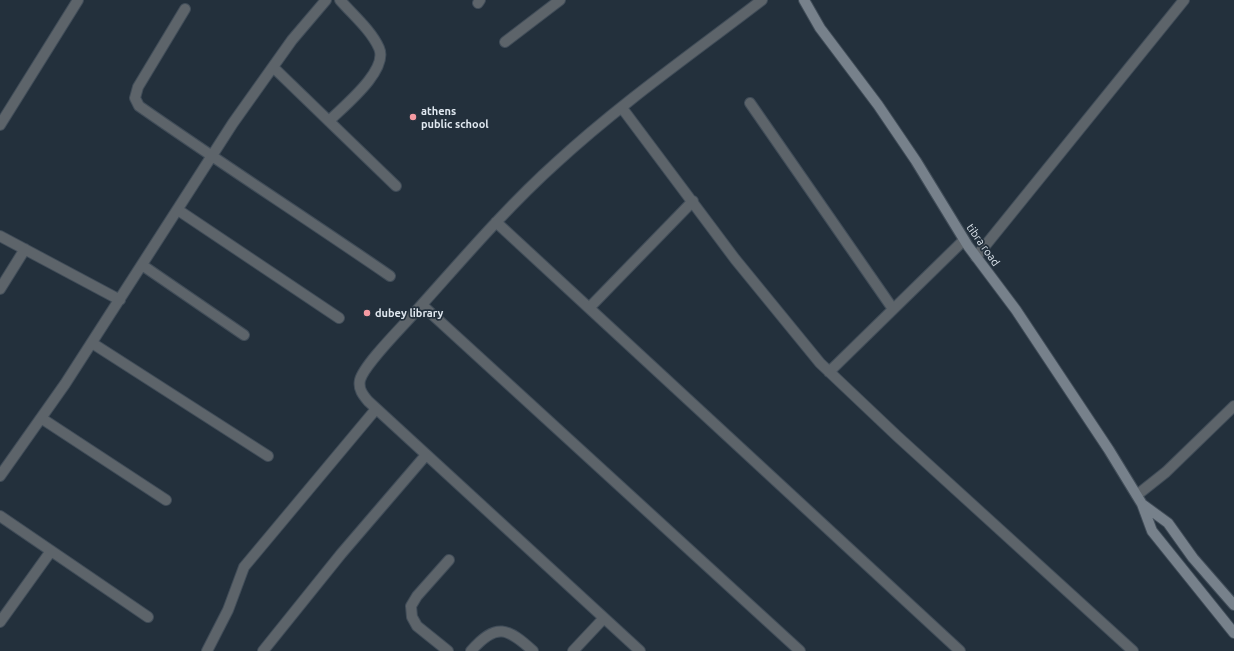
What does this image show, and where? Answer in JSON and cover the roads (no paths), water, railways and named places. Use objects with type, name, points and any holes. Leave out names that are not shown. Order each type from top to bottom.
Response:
[{"type":"street","points":[[0,125],[78,0]]},
{"type":"street","points":[[0,476],[92,343],[212,157],[273,67],[292,40],[326,0]]},
{"type":"street","points":[[330,120],[374,75],[380,61],[380,49],[375,40],[340,0]]},
{"type":"street","points":[[505,42],[560,0]]},
{"type":"street","points":[[640,651],[376,409],[360,392],[360,380],[379,352],[496,222],[556,163],[622,108],[762,0]]},
{"type":"street","name":"tibra road","points":[[804,0],[820,28],[874,99],[916,161],[964,240],[1016,310],[1137,495],[1152,531],[1234,633]]},
{"type":"street","points":[[976,257],[1184,0]]},
{"type":"street","points":[[186,9],[138,87],[135,98],[139,106],[212,157],[277,199],[390,276]]},
{"type":"street","points":[[273,67],[330,120],[396,186]]},
{"type":"street","points":[[750,103],[893,309]]},
{"type":"street","points":[[622,108],[735,258],[820,363],[897,436],[1133,651]]},
{"type":"street","points":[[590,307],[693,201]]},
{"type":"street","points":[[178,210],[339,318]]},
{"type":"street","points":[[496,222],[590,307],[960,651]]},
{"type":"street","points":[[0,236],[120,300]]},
{"type":"street","points":[[829,372],[964,240]]},
{"type":"street","points":[[0,289],[25,249]]},
{"type":"street","points":[[142,266],[244,335]]},
{"type":"street","points":[[422,305],[800,651]]},
{"type":"street","points":[[92,343],[268,456]]},
{"type":"street","points":[[1137,495],[1166,472],[1234,406]]},
{"type":"street","points":[[209,650],[228,610],[244,567],[376,409]]},
{"type":"street","points":[[41,418],[166,500]]},
{"type":"street","points":[[263,651],[340,554],[426,455]]},
{"type":"street","points":[[1142,504],[1168,523],[1193,558],[1234,605]]},
{"type":"street","points":[[0,516],[148,617]]},
{"type":"street","points":[[0,622],[51,551]]},
{"type":"street","points":[[448,651],[417,626],[412,617],[411,606],[417,596],[449,560]]},
{"type":"street","points":[[573,651],[604,618]]},
{"type":"street","points":[[471,651],[480,641],[491,633],[506,631],[517,637],[533,651]]},
{"type":"place","name":"athens public school","points":[[413,117]]},
{"type":"place","name":"dubey library","points":[[367,313]]}]
